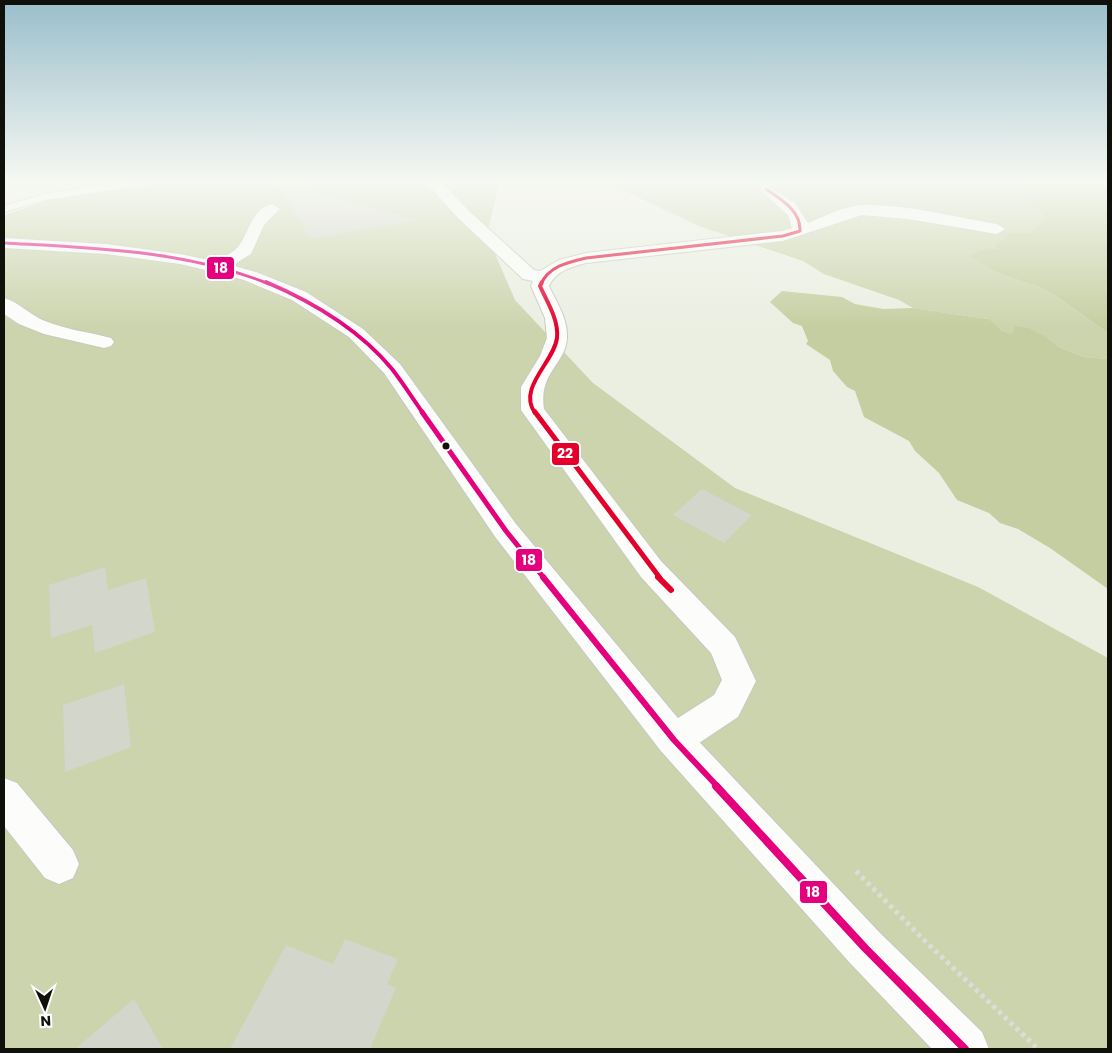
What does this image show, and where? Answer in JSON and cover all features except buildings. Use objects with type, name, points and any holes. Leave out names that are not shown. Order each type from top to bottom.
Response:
[{"type":"street","points":[[217,267],[245,250],[254,230]]},
{"type":"street","points":[[480,230],[529,275],[543,277],[566,263],[586,258],[783,236],[800,231]]},
{"type":"street","points":[[4,243],[106,249],[180,259],[217,267],[250,276],[299,296],[356,332],[386,363],[506,531],[674,740],[865,948],[965,1049]]},
{"type":"street","points":[[543,277],[540,286],[553,314],[558,336],[556,347],[532,384],[530,396],[533,410],[651,569],[724,646],[739,681],[726,706],[674,740]]},
{"type":"street","points":[[4,304],[13,313],[41,328],[104,342]]},
{"type":"street","points":[[4,796],[59,864]]},
{"type":"path","points":[[849,864],[924,940],[1038,1049]]},
{"type":"shaded area","points":[[4,230],[488,230],[487,235],[515,300],[593,383],[735,488],[978,587],[1108,658],[1108,1049],[4,1049]]},
{"type":"shaded area","points":[[711,230],[1033,230],[1029,234],[998,242],[1001,251],[1034,285],[1053,294],[1108,333],[1108,359],[1084,357],[1059,347],[1048,338],[1007,334],[988,319],[913,308],[899,300],[824,274],[803,261]]},
{"type":"shaded area","points":[[1033,230],[1108,230],[1108,333],[1053,294],[997,272],[971,257],[971,254],[990,248],[1000,250],[996,246],[997,242],[1006,240],[1003,237],[1007,233],[1029,234]]},
{"type":"shaded area","points":[[782,291],[842,297],[855,304],[883,309],[913,308],[988,319],[1009,334],[1013,334],[1015,326],[1028,328],[1048,338],[1059,347],[1084,357],[1108,359],[1108,589],[1050,548],[1018,529],[1000,523],[989,513],[957,500],[939,473],[915,451],[909,441],[864,417],[855,391],[847,387],[833,371],[830,360],[806,344],[808,341],[802,326],[793,323],[770,302]]},
{"type":"transit line","name":"22","points":[[671,590],[651,569],[533,410],[531,397],[533,387],[536,378],[551,357],[557,338],[554,318],[540,286],[547,274],[558,266],[586,258],[783,236],[800,230]]},
{"type":"transit line","name":"18","points":[[4,243],[106,249],[180,259],[217,267],[250,276],[299,296],[356,333],[392,369],[506,531],[674,740],[865,948],[965,1049]]}]
